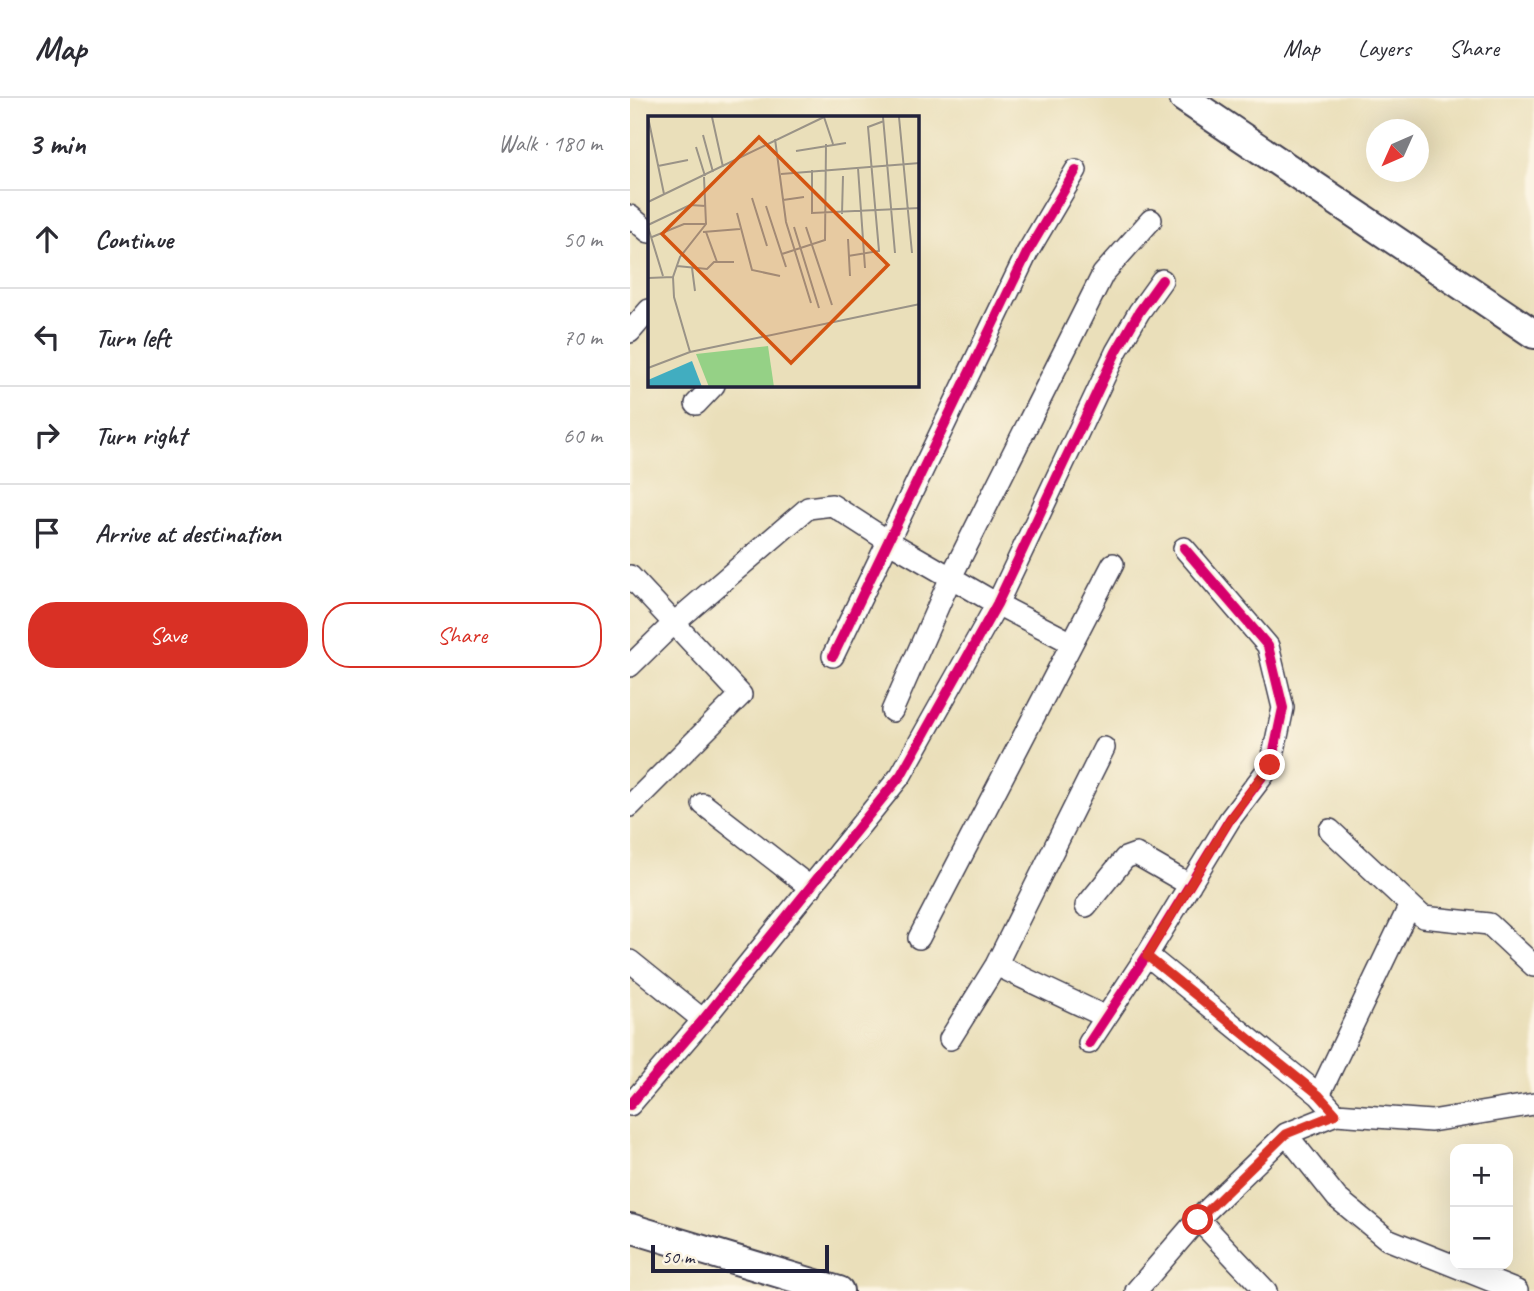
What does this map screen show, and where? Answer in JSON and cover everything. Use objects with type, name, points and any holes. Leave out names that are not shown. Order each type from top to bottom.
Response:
[{"type":"main road","points":[[1184,98],[1534,334]]},
{"type":"main road","points":[[630,1228],[839,1291]]},
{"type":"street","points":[[833,656],[1027,253],[1076,170]]},
{"type":"street","points":[[630,216],[648,231]]},
{"type":"street","points":[[892,711],[951,577],[1103,274],[1151,220]]},
{"type":"street","points":[[630,1105],[703,1020],[901,775],[997,604],[1116,352],[1139,312],[1162,280]]},
{"type":"street","points":[[630,332],[648,311]]},
{"type":"street","points":[[696,404],[712,387]]},
{"type":"street","points":[[630,666],[673,624],[808,508],[832,505],[997,604],[1072,643]]},
{"type":"street","points":[[1089,1042],[1147,956],[1230,819],[1270,765],[1283,708],[1268,646],[1184,548]]},
{"type":"street","points":[[919,938],[1113,564]]},
{"type":"street","points":[[630,576],[741,695],[630,806]]},
{"type":"street","points":[[950,1039],[996,965],[1104,748]]},
{"type":"street","points":[[703,804],[811,888]]},
{"type":"street","points":[[1330,830],[1423,917],[1489,924],[1534,966]]},
{"type":"street","points":[[1086,906],[1125,858],[1136,855],[1190,885]]},
{"type":"street","points":[[1319,1095],[1410,905]]},
{"type":"street","points":[[1147,956],[1319,1095],[1336,1114]]},
{"type":"street","points":[[630,961],[703,1020]]},
{"type":"street","points":[[996,965],[1106,1017]]},
{"type":"street","points":[[1136,1291],[1198,1220],[1286,1134],[1336,1114],[1431,1121],[1534,1104]]},
{"type":"street","points":[[1286,1134],[1337,1198],[1387,1239],[1517,1291]]},
{"type":"street","points":[[1198,1220],[1266,1291]]},
{"type":"cycle path","points":[[833,656],[1027,253],[1076,170]]},
{"type":"cycle path","points":[[630,1105],[703,1020],[901,775],[997,604],[1116,352],[1139,312],[1162,280]]},
{"type":"cycle path","points":[[1089,1043],[1147,955],[1230,819],[1271,765],[1283,708],[1268,646],[1184,548]]},
{"type":"route","points":[[1198,1220],[1286,1134],[1336,1114],[1319,1095],[1147,956],[1230,819],[1270,765]]}]
